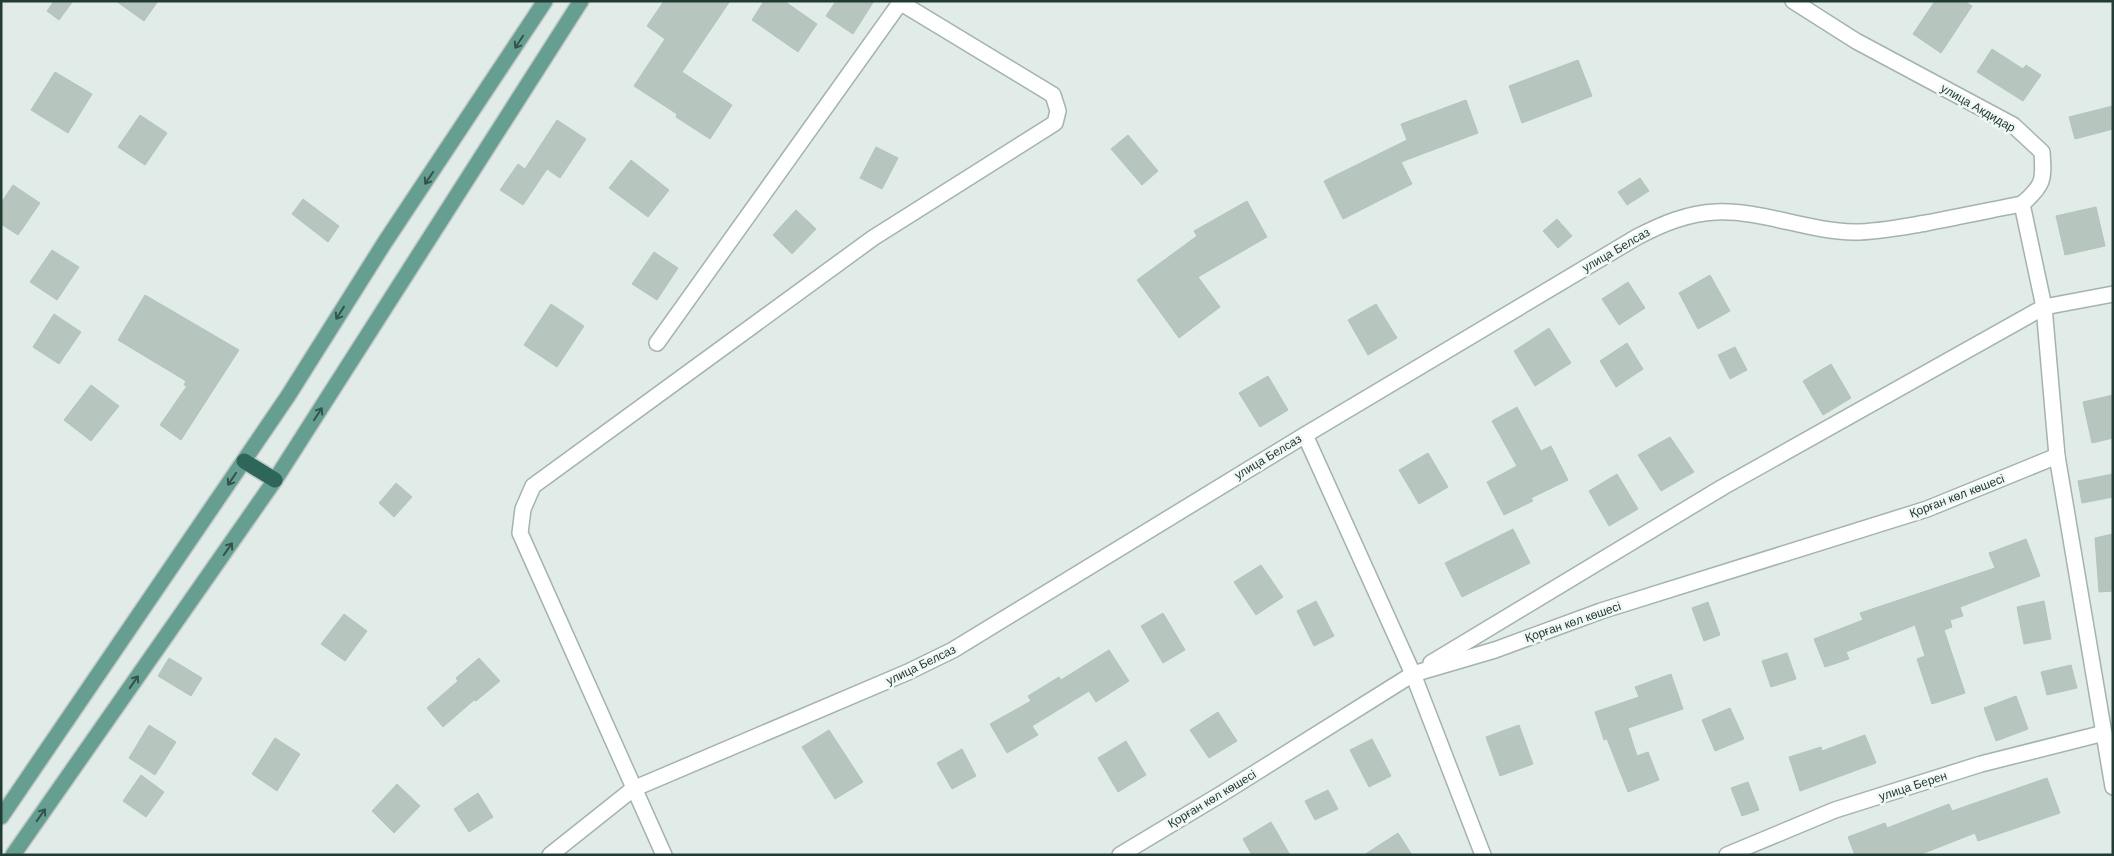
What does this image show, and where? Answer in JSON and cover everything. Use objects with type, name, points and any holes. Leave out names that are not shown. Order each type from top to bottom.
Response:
[{"type":"highway","points":[[244,460],[275,480]]},
{"type":"main road","points":[[1,817],[288,396],[385,242],[546,1]]},
{"type":"main road","points":[[13,855],[275,480],[581,1]]},
{"type":"street","name":"улица Акдидар","points":[[1793,1],[1856,41],[2013,125],[2042,152],[2044,175],[2039,189],[2022,204]]},
{"type":"street","points":[[657,344],[899,2],[1053,96],[1058,111],[1056,122],[865,244],[533,486],[523,509],[520,533],[664,855]]},
{"type":"street","points":[[2022,204],[2044,307],[2057,456],[2113,787]]},
{"type":"street","name":"улица Белсаз","points":[[550,855],[634,789],[899,676],[953,650],[1305,435],[1637,236],[1664,224],[1692,215],[1716,212],[1738,213],[1820,230],[1856,232],[1896,228],[2022,204]]},
{"type":"street","points":[[1413,674],[1722,486],[2044,307],[2113,294]]},
{"type":"street","points":[[1305,435],[1413,674],[1483,855]]},
{"type":"street","name":"Қорған көл көшесі","points":[[1120,855],[1413,674],[1495,650],[1601,611],[1927,509],[2057,456]]},
{"type":"street","name":"улица Берен","points":[[1727,855],[1835,810],[1981,764],[2104,733]]},
{"type":"building","points":[[54,1],[73,1],[59,20],[47,11]]},
{"type":"building","points":[[116,1],[158,1],[144,21]]},
{"type":"building","points":[[664,1],[730,1],[682,72],[732,105],[710,139],[676,117],[677,114],[634,86],[665,39],[647,26]]},
{"type":"building","points":[[764,1],[784,1],[817,24],[798,52],[752,20]]},
{"type":"building","points":[[836,1],[874,1],[853,34],[826,16]]},
{"type":"building","points":[[1935,1],[1964,1],[1972,6],[1941,53],[1913,34]]},
{"type":"building","points":[[1992,49],[2023,69],[2026,65],[2041,75],[2023,101],[1977,72]]},
{"type":"building","points":[[1578,60],[1592,96],[1522,123],[1509,86]]},
{"type":"building","points":[[55,72],[92,94],[68,133],[31,110]]},
{"type":"building","points":[[1466,100],[1478,133],[1401,162],[1412,184],[1343,219],[1324,181],[1407,140],[1401,124]]},
{"type":"building","points":[[2113,106],[2113,129],[2075,139],[2069,117]]},
{"type":"building","points":[[140,115],[167,133],[145,165],[118,147]]},
{"type":"building","points":[[557,120],[586,139],[560,178],[547,169],[523,205],[500,190],[518,164],[525,169]]},
{"type":"building","points":[[1128,135],[1158,171],[1142,185],[1111,149]]},
{"type":"building","points":[[876,147],[898,158],[882,189],[860,178]]},
{"type":"building","points":[[631,160],[669,190],[648,217],[609,188]]},
{"type":"building","points":[[1640,178],[1649,191],[1627,205],[1618,192]]},
{"type":"building","points":[[13,185],[40,203],[18,235],[1,224],[1,203]]},
{"type":"building","points":[[303,199],[339,226],[328,242],[292,214]]},
{"type":"building","points":[[1247,201],[1267,237],[1198,277],[1220,307],[1179,338],[1137,280],[1197,236],[1194,231]]},
{"type":"building","points":[[2096,207],[2105,246],[2065,255],[2056,216]]},
{"type":"building","points":[[796,210],[816,229],[792,254],[773,235]]},
{"type":"building","points":[[1557,219],[1572,236],[1558,248],[1543,231]]},
{"type":"building","points":[[52,250],[79,267],[57,300],[30,282]]},
{"type":"building","points":[[654,252],[678,268],[657,300],[632,284]]},
{"type":"building","points":[[1710,275],[1730,311],[1698,329],[1679,293]]},
{"type":"building","points":[[1628,282],[1645,308],[1619,325],[1602,299]]},
{"type":"building","points":[[145,295],[239,350],[181,440],[160,425],[187,386],[184,385],[186,381],[118,340]]},
{"type":"building","points":[[551,304],[584,326],[557,367],[524,345]]},
{"type":"building","points":[[1376,304],[1397,338],[1368,355],[1348,320]]},
{"type":"building","points":[[54,314],[81,332],[59,364],[33,347]]},
{"type":"building","points":[[1549,328],[1571,363],[1535,386],[1514,351]]},
{"type":"building","points":[[1627,343],[1643,369],[1616,387],[1600,361]]},
{"type":"building","points":[[1735,347],[1747,370],[1730,379],[1718,355]]},
{"type":"building","points":[[1831,364],[1851,398],[1823,415],[1803,381]]},
{"type":"building","points":[[1268,376],[1288,410],[1260,427],[1239,393]]},
{"type":"building","points":[[91,385],[119,406],[91,441],[64,420]]},
{"type":"building","points":[[2113,395],[2113,438],[2092,443],[2083,402]]},
{"type":"building","points":[[1517,407],[1541,451],[1551,446],[1568,480],[1531,498],[1533,501],[1504,515],[1487,482],[1517,466],[1492,421]]},
{"type":"building","points":[[1670,437],[1694,472],[1661,491],[1638,455]]},
{"type":"building","points":[[1428,453],[1448,487],[1419,504],[1399,470]]},
{"type":"building","points":[[1617,474],[1638,509],[1609,526],[1589,491]]},
{"type":"building","points":[[2113,474],[2113,497],[2082,503],[2078,481]]},
{"type":"building","points":[[396,483],[412,497],[394,517],[379,503]]},
{"type":"building","points":[[1513,529],[1530,563],[1462,597],[1445,563]]},
{"type":"building","points":[[2113,534],[2113,591],[2099,592],[2095,538]]},
{"type":"building","points":[[2026,539],[2040,576],[1960,607],[1963,616],[1950,620],[1952,627],[1944,630],[1965,693],[1932,704],[1917,659],[1925,656],[1915,625],[1846,652],[1849,659],[1825,667],[1814,639],[1863,620],[1860,613],[1995,568],[1989,553]]},
{"type":"building","points":[[1261,565],[1283,597],[1256,615],[1234,582]]},
{"type":"building","points":[[1316,601],[1334,636],[1314,646],[1297,611]]},
{"type":"building","points":[[2044,601],[2051,639],[2024,644],[2017,607]]},
{"type":"building","points":[[1708,602],[1720,635],[1704,641],[1692,608]]},
{"type":"building","points":[[1163,613],[1185,650],[1163,663],[1141,626]]},
{"type":"building","points":[[344,614],[367,631],[345,661],[321,644]]},
{"type":"building","points":[[1109,650],[1129,681],[1096,702],[1089,691],[1032,726],[1038,735],[1007,753],[990,724],[1031,701],[1028,696],[1059,677],[1061,680]]},
{"type":"building","points":[[1787,653],[1796,679],[1771,687],[1762,661]]},
{"type":"building","points":[[169,658],[202,678],[191,696],[158,676]]},
{"type":"building","points":[[479,658],[500,681],[476,701],[474,700],[443,727],[427,708],[458,681],[456,678]]},
{"type":"building","points":[[2071,665],[2077,688],[2047,695],[2041,672]]},
{"type":"building","points":[[1671,674],[1683,709],[1628,728],[1637,756],[1648,752],[1659,780],[1628,792],[1607,739],[1604,740],[1595,712],[1639,697],[1635,687]]},
{"type":"building","points":[[2016,696],[2028,729],[1996,741],[1984,708]]},
{"type":"building","points":[[1730,708],[1744,739],[1715,751],[1702,720]]},
{"type":"building","points":[[1218,712],[1237,741],[1209,758],[1190,730]]},
{"type":"building","points":[[149,725],[176,742],[155,775],[129,758]]},
{"type":"building","points":[[1519,725],[1533,764],[1500,776],[1486,737]]},
{"type":"building","points":[[829,730],[863,782],[835,799],[802,747]]},
{"type":"building","points":[[1865,735],[1876,763],[1800,791],[1789,757],[1821,747],[1822,751]]},
{"type":"building","points":[[275,738],[300,754],[277,791],[252,774]]},
{"type":"building","points":[[1372,739],[1391,776],[1369,787],[1350,750]]},
{"type":"building","points":[[1126,741],[1146,775],[1118,792],[1098,758]]},
{"type":"building","points":[[962,749],[976,776],[952,789],[937,763]]},
{"type":"building","points":[[141,775],[164,792],[146,817],[123,801]]},
{"type":"building","points":[[2047,778],[2060,813],[1978,841],[1975,833],[1919,855],[1855,855],[1848,837],[1885,823],[1887,828],[1949,804],[1952,811]]},
{"type":"building","points":[[1748,782],[1759,810],[1742,816],[1731,788]]},
{"type":"building","points":[[397,784],[420,806],[394,833],[372,811]]},
{"type":"building","points":[[1328,790],[1338,809],[1315,820],[1305,801]]},
{"type":"building","points":[[478,793],[493,817],[469,832],[454,809]]},
{"type":"building","points":[[1271,822],[1290,855],[1252,855],[1243,839]]},
{"type":"building","points":[[1398,833],[1412,855],[1364,855]]}]
